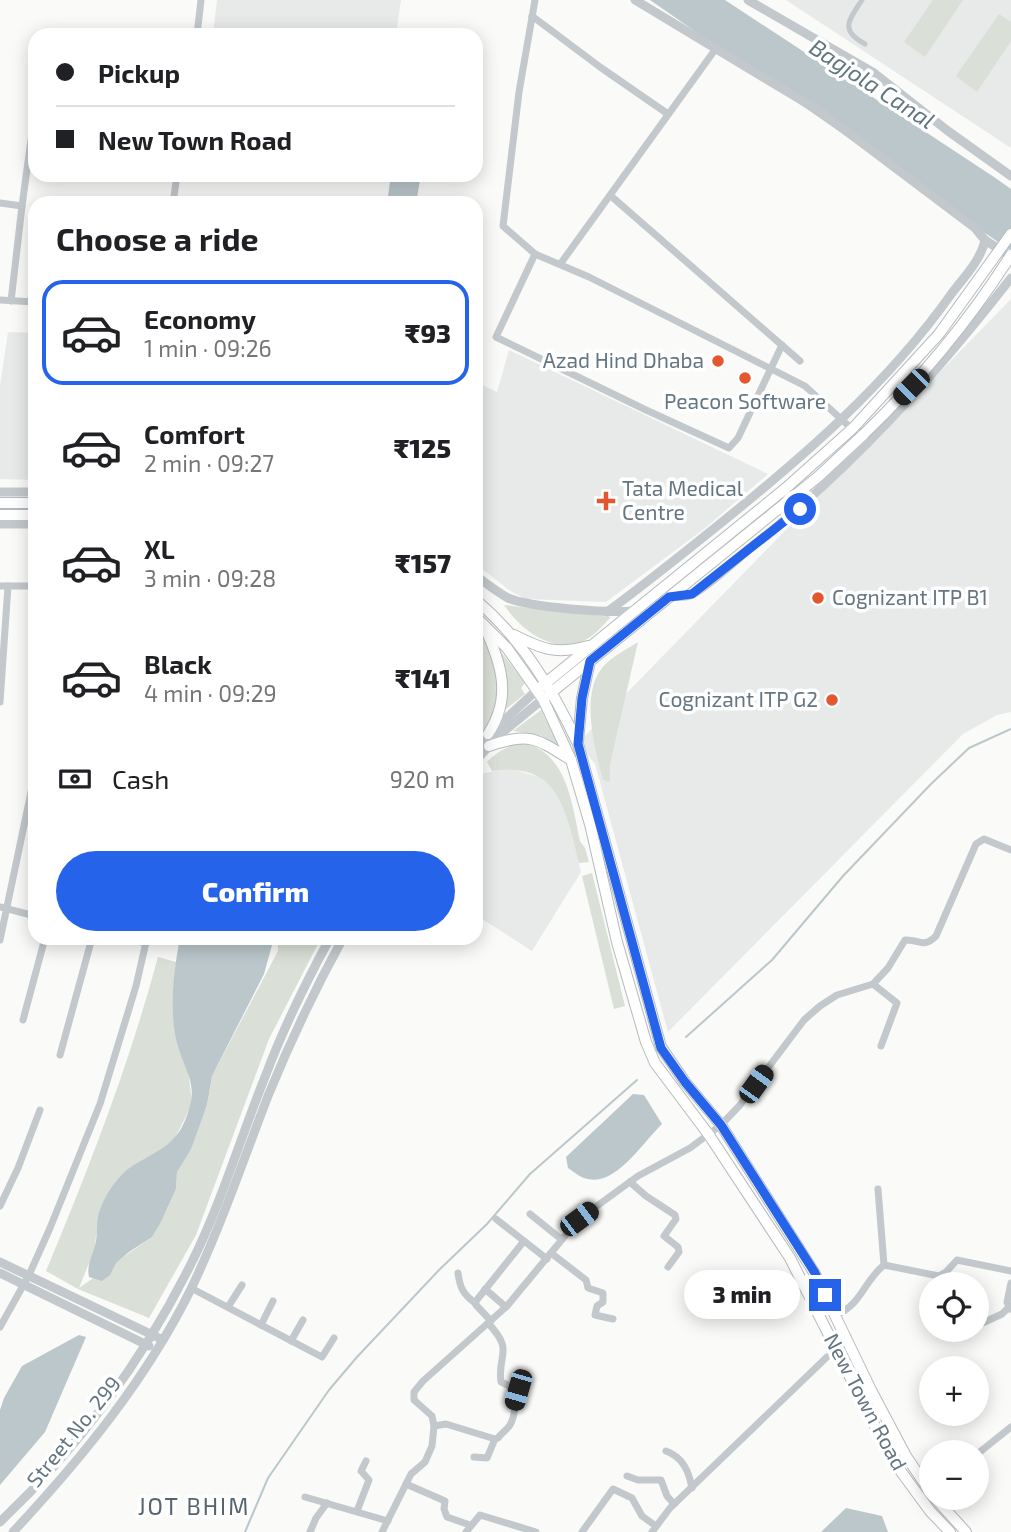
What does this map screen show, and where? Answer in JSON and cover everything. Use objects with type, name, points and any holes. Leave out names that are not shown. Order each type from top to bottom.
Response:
[{"type":"main road","points":[[544,691],[590,661],[818,476],[939,334],[1011,234]]},
{"type":"main road","points":[[544,691],[593,644],[857,430],[935,360],[1011,256]]},
{"type":"main road","points":[[0,503],[28,503]]},
{"type":"main road","points":[[0,515],[28,515]]},
{"type":"main road","name":"New Town Road","points":[[483,607],[511,634],[578,744],[661,1048],[721,1125],[815,1273],[906,1456],[919,1474]]},
{"type":"main road","points":[[483,623],[544,691]]},
{"type":"main road","points":[[483,627],[501,667],[502,685],[498,718],[488,734]]},
{"type":"main road","points":[[511,634],[535,646],[552,650],[570,650],[593,644]]},
{"type":"main road","points":[[578,744],[582,698],[590,661]]},
{"type":"main road","name":"New Town Road","points":[[544,691],[571,760],[590,824],[617,942],[646,1042],[655,1063],[709,1135],[790,1258],[891,1458],[930,1511],[950,1532]]},
{"type":"main road","points":[[489,746],[523,737],[545,744],[571,760]]},
{"type":"main road","name":"New Town Road","points":[[947,1510],[966,1532]]},
{"type":"street","points":[[198,28],[201,0]]},
{"type":"street","points":[[535,0],[503,226],[535,254],[561,264],[812,390],[857,430]]},
{"type":"street","points":[[635,0],[821,112],[975,228],[985,240],[1011,256]]},
{"type":"street","points":[[748,0],[874,73],[1011,176]]},
{"type":"street","points":[[862,0],[849,21],[849,29],[854,37],[865,44]]},
{"type":"street","points":[[532,16],[668,114]]},
{"type":"street","points":[[561,264],[717,47]]},
{"type":"street","points":[[10,301],[28,162]]},
{"type":"street","points":[[611,196],[800,361]]},
{"type":"street","points":[[0,203],[22,206]]},
{"type":"street","points":[[607,612],[752,497],[842,419],[902,359],[978,258],[985,240]]},
{"type":"street","points":[[535,254],[496,337],[729,448],[738,438],[782,345]]},
{"type":"street","points":[[669,597],[692,594],[800,509],[866,446],[949,357],[1011,278]]},
{"type":"street","points":[[0,300],[28,302]]},
{"type":"street","points":[[0,492],[28,492]]},
{"type":"street","points":[[0,524],[28,524]]},
{"type":"street","points":[[483,581],[501,594],[518,601],[607,612],[637,610]]},
{"type":"street","points":[[0,702],[4,586],[28,586]]},
{"type":"street","points":[[483,739],[544,691]]},
{"type":"street","points":[[483,752],[544,691]]},
{"type":"street","points":[[0,940],[4,908],[28,803]]},
{"type":"street","points":[[382,1532],[411,1474],[429,1455],[434,1437],[432,1416],[416,1404],[414,1392],[423,1381],[506,1307],[579,1219],[630,1182],[709,1135],[721,1125],[740,1105],[804,1020],[837,995],[873,984],[888,968],[905,940],[927,943],[936,936],[975,844],[984,839],[1011,850]]},
{"type":"street","points":[[4,908],[28,914]]},
{"type":"street","points":[[23,1020],[43,945]]},
{"type":"street","points":[[60,1055],[90,945]]},
{"type":"street","points":[[0,1326],[29,1275],[100,1104],[146,945]]},
{"type":"street","points":[[0,1522],[29,1495],[95,1420],[152,1334],[204,1235],[274,1053],[328,945]]},
{"type":"street","name":"Street No. 299","points":[[13,1532],[94,1443],[163,1340],[191,1288],[223,1214],[291,1042],[340,945]]},
{"type":"street","points":[[873,984],[897,1003],[881,1046]]},
{"type":"street","points":[[0,1206],[40,1110]]},
{"type":"street","points":[[630,1182],[676,1217],[664,1234],[666,1239],[679,1249],[668,1267]]},
{"type":"street","points":[[835,1316],[858,1300],[884,1265],[877,1189]]},
{"type":"street","points":[[530,1214],[561,1239]]},
{"type":"street","points":[[496,1219],[524,1241],[586,1280],[588,1288],[603,1293],[603,1302],[597,1306],[595,1315],[613,1319]]},
{"type":"street","points":[[475,1303],[524,1241]]},
{"type":"street","points":[[884,1265],[939,1276],[957,1260],[1011,1270]]},
{"type":"street","points":[[0,1262],[163,1340]]},
{"type":"street","points":[[0,1273],[157,1350]]},
{"type":"street","points":[[458,1273],[465,1296],[475,1303],[500,1336],[503,1345],[501,1382],[518,1390],[515,1412],[509,1426],[495,1439],[487,1458],[474,1457]]},
{"type":"street","points":[[989,1320],[1010,1309],[1011,1283]]},
{"type":"street","points":[[228,1307],[242,1285]]},
{"type":"street","points":[[191,1288],[323,1357],[334,1338]]},
{"type":"street","points":[[485,1289],[506,1307]]},
{"type":"street","points":[[261,1325],[273,1301]]},
{"type":"street","points":[[291,1341],[303,1320]]},
{"type":"street","points":[[583,1532],[613,1489],[632,1498],[642,1516],[654,1529],[674,1504],[827,1357]]},
{"type":"street","points":[[434,1426],[446,1424],[495,1439]]},
{"type":"street","points":[[989,1445],[1011,1427]]},
{"type":"street","points":[[666,1451],[688,1469],[692,1488]]},
{"type":"street","points":[[356,1511],[369,1480],[361,1471],[366,1461]]},
{"type":"street","points":[[627,1476],[636,1480],[661,1480],[667,1496],[674,1504]]},
{"type":"street","points":[[406,1484],[446,1501],[444,1509],[447,1517],[468,1529],[478,1516],[483,1515],[536,1532]]},
{"type":"street","points":[[305,1497],[388,1521]]},
{"type":"street","points":[[310,1532],[327,1503]]},
{"type":"shaded area","points":[[217,0],[401,0],[397,28],[214,28]]},
{"type":"shaded area","points":[[650,0],[725,0],[994,177],[1011,189],[1011,251]]},
{"type":"shaded area","points":[[786,0],[1011,0],[1011,148]]},
{"type":"shaded area","points":[[933,0],[963,0],[925,57],[904,42]]},
{"type":"shaded area","points":[[999,14],[1011,22],[1011,41],[977,92],[956,76]]},
{"type":"shaded area","points":[[390,182],[420,182],[417,196],[388,196]]},
{"type":"shaded area","points":[[1011,299],[1011,712],[997,715],[963,734],[668,1032],[595,764],[578,743]]},
{"type":"shaded area","points":[[8,332],[28,333],[28,480],[0,479],[0,386]]},
{"type":"shaded area","name":"Tata Medical Centre","points":[[509,350],[768,474],[704,529],[606,602],[525,599],[483,570],[483,385],[497,392]]},
{"type":"shaded area","points":[[504,605],[611,617],[587,639],[563,645],[551,643],[529,632]]},
{"type":"shaded area","points":[[483,637],[492,657],[498,693],[488,725],[483,730]]},
{"type":"shaded area","points":[[638,642],[610,764],[610,782],[603,780],[596,753],[591,723],[592,693],[602,668]]},
{"type":"shaded area","points":[[501,652],[525,683],[521,688],[525,694],[505,710],[507,680]]},
{"type":"shaded area","points":[[541,710],[559,747],[540,735],[513,731]]},
{"type":"shaded area","points":[[523,743],[538,748],[558,768],[570,796],[580,841],[589,862],[579,863],[564,809],[546,782],[532,774],[515,770],[492,771],[487,762],[503,750]]},
{"type":"shaded area","points":[[504,769],[539,777],[553,788],[567,814],[581,872],[532,951],[483,920],[483,774]]},
{"type":"shaded area","points":[[592,873],[625,1006],[614,1009],[582,876]]},
{"type":"shaded area","points":[[179,945],[272,945],[264,974],[212,1076],[207,1105],[191,1149],[177,1172],[176,1189],[160,1224],[152,1237],[116,1263],[110,1275],[102,1281],[89,1277],[88,1272],[103,1202],[122,1174],[177,1135],[188,1112],[192,1089],[178,1048],[173,1010]]},
{"type":"shaded area","points":[[278,945],[317,945],[269,1039],[196,1235],[149,1318],[78,1289],[46,1271],[107,1116],[158,957],[176,962],[175,1033],[188,1069],[192,1104],[174,1140],[152,1156],[97,1222],[95,1248],[79,1288],[152,1237],[160,1224],[176,1189],[177,1172],[207,1106],[212,1076],[278,951]]},
{"type":"shaded area","points":[[633,1094],[644,1095],[662,1124],[629,1160],[609,1176],[588,1179],[568,1168],[566,1157]]},
{"type":"shaded area","points":[[79,1335],[86,1337],[45,1432],[0,1485],[0,1410],[4,1398],[22,1366]]},
{"type":"shaded area","points":[[846,1508],[882,1516],[888,1532],[821,1532]]},
{"type":"waterway","points":[[686,1037],[772,960],[843,876],[931,784],[969,748],[1011,729]]},
{"type":"waterway","points":[[245,1532],[268,1478],[329,1390],[357,1357],[439,1270],[487,1224],[530,1174],[637,1080]]},
{"type":"place","name":"Azad Hind Dhaba","points":[[718,361]]},
{"type":"place","name":"Peacon Software","points":[[745,378]]},
{"type":"place","name":"Tata Medical Centre","points":[[606,501]]},
{"type":"place","name":"Cognizant ITP B1","points":[[818,598]]},
{"type":"place","name":"Cognizant ITP G2","points":[[832,700]]},
{"type":"district","name":"JOT BHIM","points":[[194,1507]]},
{"type":"route","points":[[800,509],[692,594],[669,597],[590,661],[582,698],[578,744],[661,1048],[721,1125],[815,1273],[825,1295]]},
{"type":"water label","name":"Bagjola Canal","points":[[872,84]]}]
